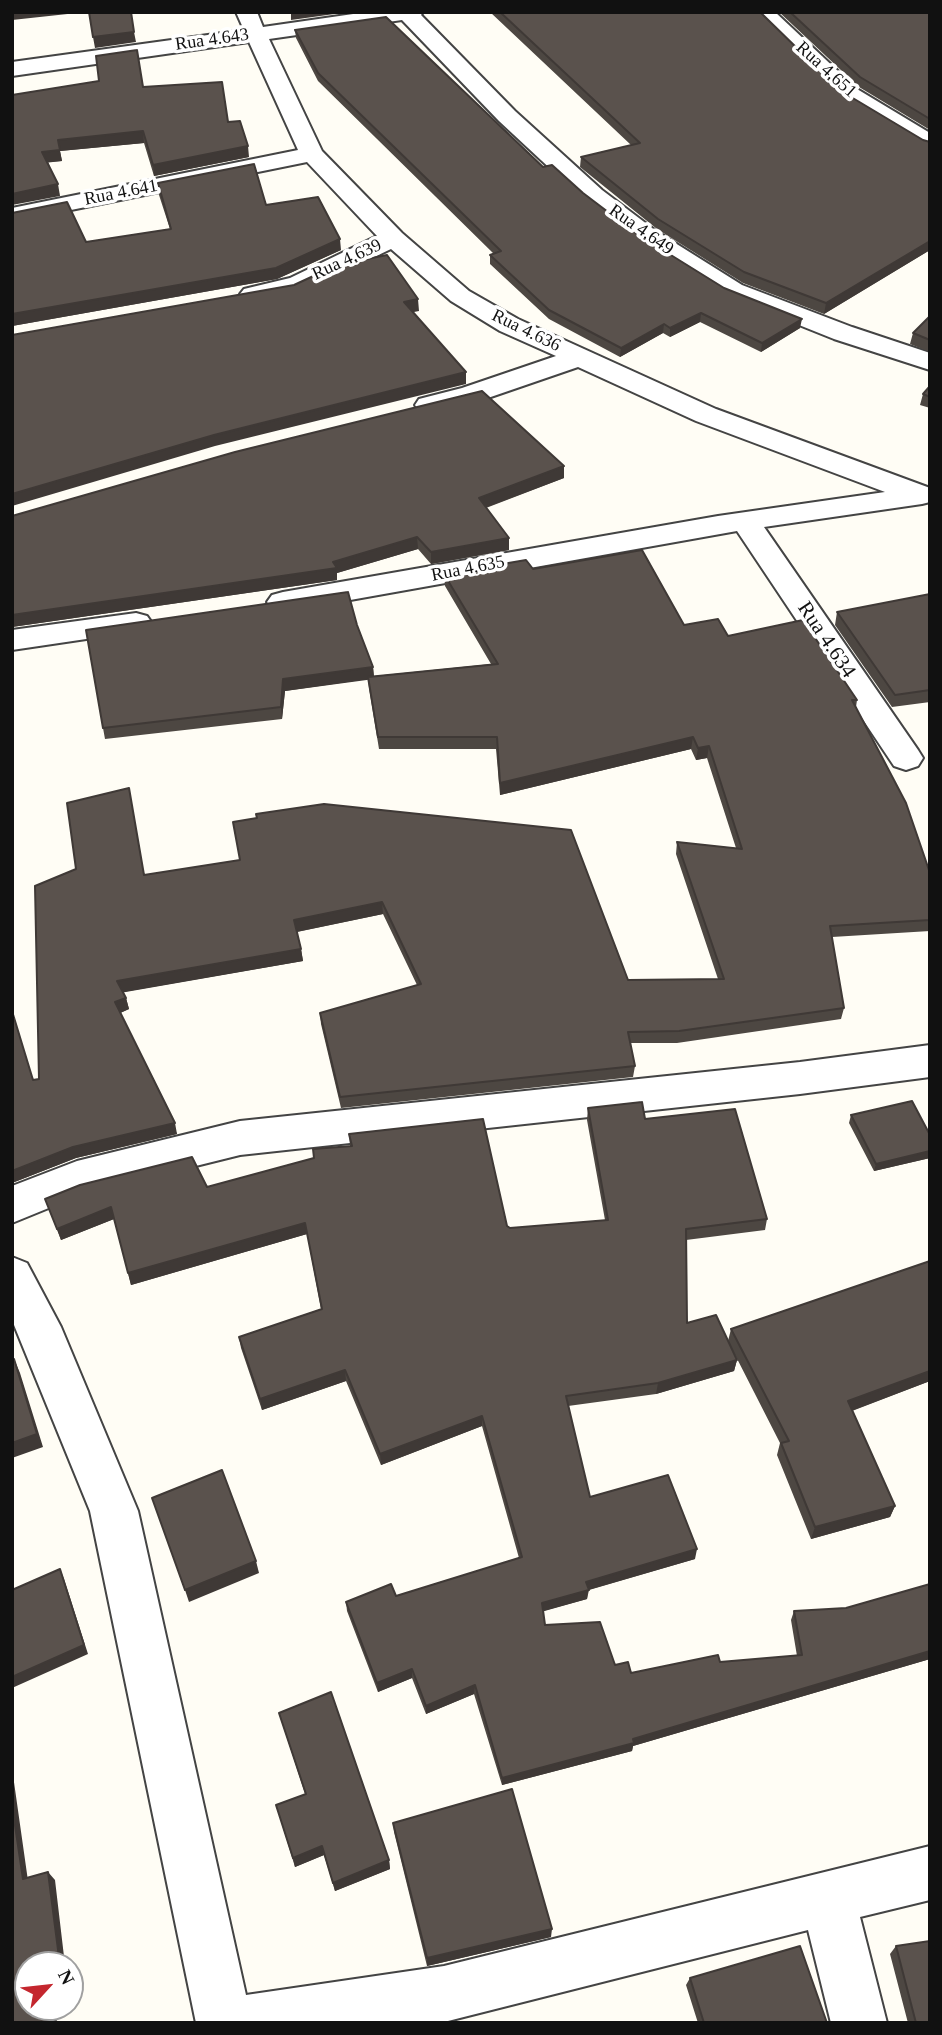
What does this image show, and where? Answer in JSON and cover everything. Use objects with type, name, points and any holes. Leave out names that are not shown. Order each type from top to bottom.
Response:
[{"type":"street","name":"Rua 4.643","points":[[12,69],[251,23],[413,12]]},
{"type":"street","name":"Rua 4.651","points":[[763,12],[849,94],[930,143]]},
{"type":"street","name":"Rua 4.649","points":[[407,13],[507,116],[593,195],[647,236],[733,290],[842,333],[930,362]]},
{"type":"street","name":"Rua 4.636","points":[[251,23],[312,154],[393,238],[460,296],[509,325],[706,415],[926,496]]},
{"type":"street","name":"Rua 4.641","points":[[12,215],[312,154]]},
{"type":"street","name":"Rua 4.639","points":[[231,298],[285,289],[393,238]]},
{"type":"street","points":[[407,410],[472,394],[580,356]]},
{"type":"street","name":"Rua 4.635","points":[[251,606],[745,521],[926,496]]},
{"type":"street","name":"Rua 4.634","points":[[745,521],[906,758]]},
{"type":"street","points":[[12,640],[170,618]]},
{"type":"street","points":[[12,1205],[77,1178],[240,1138],[800,1078],[930,1061]]},
{"type":"street","points":[[12,1276],[45,1341],[114,1511],[223,2023]]},
{"type":"street","points":[[244,2023],[444,1994],[930,1873]]},
{"type":"street","points":[[828,1900],[859,2023]]},
{"type":"building","points":[[89,12],[131,12],[134,32],[93,37]]},
{"type":"building","points":[[500,12],[760,12],[841,91],[930,142],[930,241],[826,303],[744,272],[658,219],[581,157],[640,143]]},
{"type":"building","points":[[790,12],[930,12],[930,119],[860,77]]},
{"type":"building","points":[[386,17],[543,167],[552,165],[583,193],[637,234],[724,288],[802,319],[762,343],[701,313],[670,328],[664,324],[621,348],[549,310],[490,255],[501,251],[318,73],[295,30]]},
{"type":"building","points":[[137,50],[143,87],[222,82],[228,122],[240,121],[248,146],[153,165],[143,131],[58,140],[60,150],[42,152],[58,184],[12,194],[12,95],[99,81],[96,56]]},
{"type":"building","points":[[254,164],[266,205],[318,197],[340,239],[276,268],[12,314],[12,213],[67,202],[86,242],[171,229],[158,183]]},
{"type":"building","points":[[387,255],[418,299],[404,302],[466,372],[214,435],[12,494],[12,335],[294,285],[350,259],[352,262]]},
{"type":"building","points":[[930,316],[930,340],[913,333]]},
{"type":"building","points":[[930,386],[930,397],[923,394]]},
{"type":"building","points":[[482,391],[564,466],[479,498],[509,538],[431,552],[417,537],[333,562],[337,568],[12,615],[12,516],[235,452]]},
{"type":"building","points":[[642,550],[684,625],[718,619],[728,636],[803,620],[857,700],[852,700],[906,803],[930,873],[930,920],[830,926],[844,1008],[679,1031],[628,1032],[635,1066],[340,1097],[320,1013],[421,984],[382,902],[294,920],[301,949],[117,981],[126,998],[115,1002],[175,1123],[73,1147],[12,1171],[12,1011],[33,1080],[39,1079],[35,886],[76,869],[67,803],[129,788],[144,875],[240,860],[233,822],[257,818],[256,814],[324,804],[571,830],[628,980],[724,979],[677,842],[742,849],[709,746],[698,748],[693,737],[500,783],[497,737],[378,737],[368,677],[498,664],[444,574],[526,560],[533,569]]},
{"type":"building","points":[[348,592],[373,667],[283,679],[281,707],[103,728],[86,630]]},
{"type":"building","points":[[930,594],[930,690],[895,695],[837,612]]},
{"type":"building","points":[[912,1101],[930,1135],[930,1151],[876,1164],[851,1115]]},
{"type":"building","points":[[642,1102],[645,1119],[735,1109],[767,1219],[686,1229],[687,1323],[716,1315],[737,1360],[658,1383],[566,1396],[590,1497],[668,1475],[697,1549],[586,1582],[589,1590],[542,1603],[545,1625],[600,1622],[615,1665],[628,1662],[631,1673],[718,1655],[720,1662],[802,1655],[794,1611],[846,1608],[930,1584],[930,1651],[633,1739],[634,1743],[502,1778],[475,1685],[426,1706],[412,1669],[377,1683],[346,1602],[391,1584],[396,1596],[522,1557],[482,1416],[380,1454],[345,1370],[260,1399],[239,1337],[322,1309],[305,1223],[128,1273],[111,1207],[57,1229],[45,1199],[80,1185],[192,1157],[207,1187],[314,1158],[313,1149],[352,1146],[349,1134],[483,1119],[507,1226],[510,1228],[608,1220],[588,1108]]},
{"type":"building","points":[[930,1261],[930,1371],[848,1401],[895,1506],[815,1527],[781,1443],[789,1441],[731,1329]]},
{"type":"building","points":[[14,1359],[37,1434],[12,1443],[12,1360]]},
{"type":"building","points":[[222,1470],[256,1561],[185,1590],[152,1498]]},
{"type":"building","points":[[60,1569],[84,1645],[12,1677],[12,1590]]},
{"type":"building","points":[[331,1692],[389,1860],[333,1883],[322,1846],[293,1858],[276,1805],[306,1794],[279,1713]]},
{"type":"building","points":[[512,1789],[552,1929],[427,1958],[393,1823]]},
{"type":"building","points":[[12,1805],[23,1879],[48,1872],[58,1951],[14,1951],[14,2021],[51,2023],[12,2023]]},
{"type":"building","points":[[930,1941],[930,2023],[916,2023],[896,1946]]},
{"type":"building","points":[[800,1946],[827,2023],[704,2023],[690,1978]]}]
